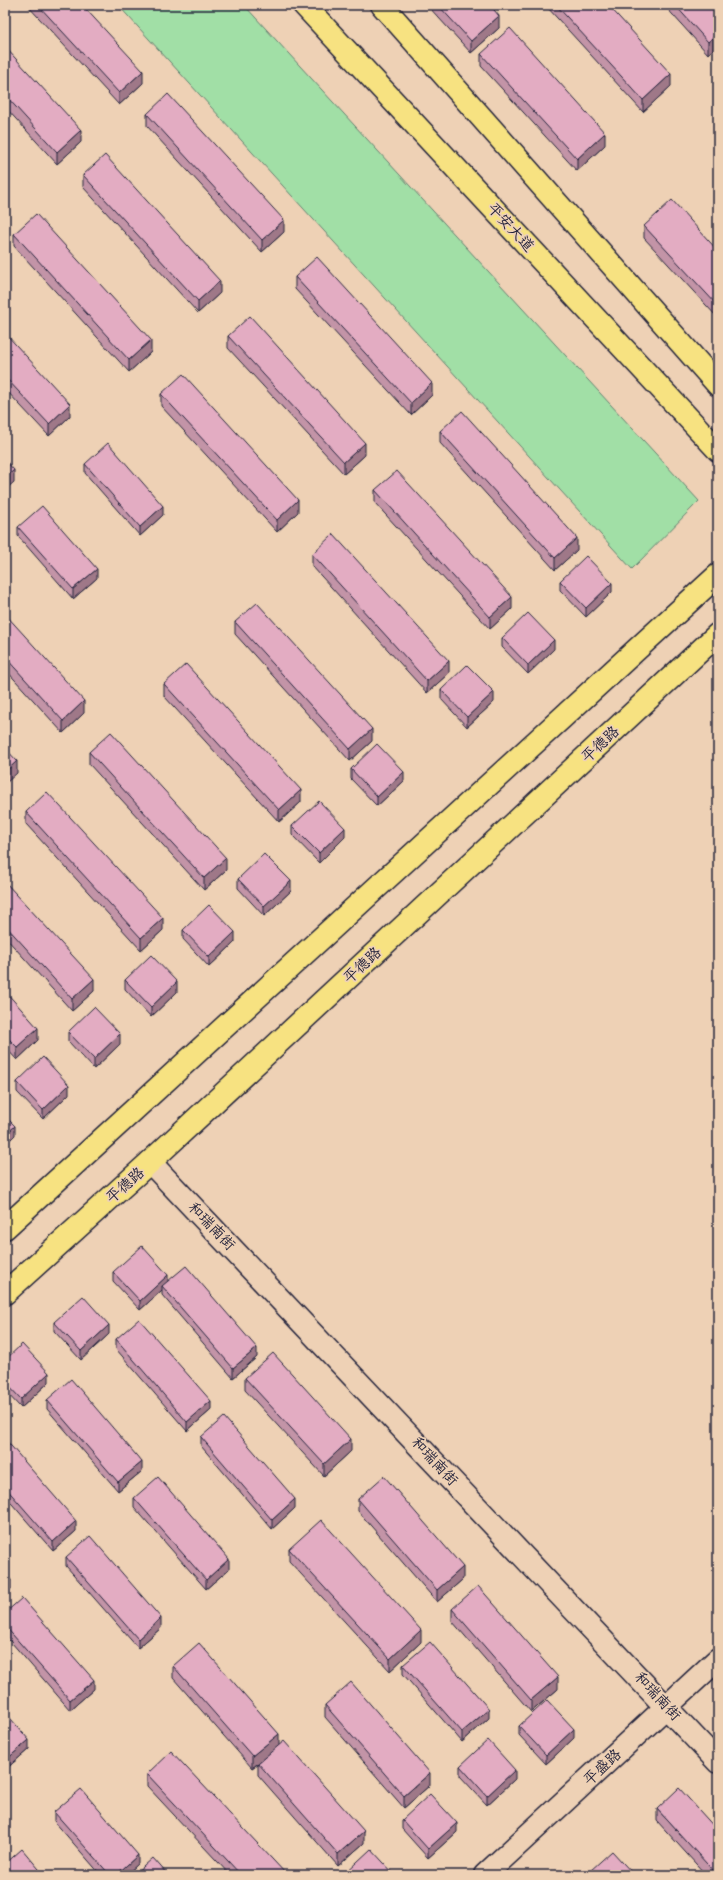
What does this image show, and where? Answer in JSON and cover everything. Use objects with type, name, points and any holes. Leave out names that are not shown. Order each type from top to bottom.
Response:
[{"type":"main road","name":"平安大道","points":[[304,5],[718,450]]},
{"type":"main road","points":[[382,5],[718,385]]},
{"type":"main road","points":[[5,1228],[718,575]]},
{"type":"main road","name":"平德路","points":[[5,1293],[150,1162],[718,634]]},
{"type":"street","name":"和瑞南街","points":[[150,1162],[667,1706],[718,1762]]},
{"type":"street","name":"平盛路","points":[[485,1875],[718,1660]]},
{"type":"green space","points":[[118,5],[244,5],[699,501],[632,569]]},
{"type":"building","points":[[38,5],[82,5],[143,71],[119,93]]},
{"type":"building","points":[[438,5],[490,5],[499,16],[471,41]]},
{"type":"building","points":[[556,5],[608,5],[671,74],[643,100]]},
{"type":"building","points":[[675,5],[718,5],[718,33],[708,42]]},
{"type":"building","points":[[510,28],[605,133],[577,159],[481,54]]},
{"type":"building","points":[[5,47],[81,130],[57,152],[5,95]]},
{"type":"building","points":[[168,94],[284,220],[262,240],[147,114]]},
{"type":"building","points":[[105,155],[220,281],[198,301],[83,175]]},
{"type":"building","points":[[672,200],[718,251],[718,306],[644,226]]},
{"type":"building","points":[[36,214],[151,340],[129,360],[14,234]]},
{"type":"building","points":[[317,257],[432,383],[411,403],[295,277]]},
{"type":"building","points":[[250,316],[365,443],[344,462],[228,336]]},
{"type":"building","points":[[5,333],[70,404],[49,424],[5,377]]},
{"type":"building","points":[[183,374],[298,500],[277,520],[161,394]]},
{"type":"building","points":[[462,411],[577,538],[555,558],[440,431]]},
{"type":"building","points":[[108,443],[163,506],[140,527],[85,464]]},
{"type":"building","points":[[5,460],[14,470],[5,478]]},
{"type":"building","points":[[397,471],[512,597],[490,617],[375,490]]},
{"type":"building","points":[[42,506],[97,569],[73,589],[18,527]]},
{"type":"building","points":[[333,534],[449,661],[427,681],[312,554]]},
{"type":"building","points":[[586,556],[612,583],[586,608],[560,581]]},
{"type":"building","points":[[257,603],[372,729],[350,749],[235,622]]},
{"type":"building","points":[[528,613],[554,640],[528,665],[502,638]]},
{"type":"building","points":[[5,614],[84,701],[63,721],[5,657]]},
{"type":"building","points":[[186,664],[301,790],[279,810],[164,684]]},
{"type":"building","points":[[467,665],[494,692],[467,717],[441,690]]},
{"type":"building","points":[[111,732],[226,858],[204,878],[89,752]]},
{"type":"building","points":[[377,744],[404,772],[377,797],[351,769]]},
{"type":"building","points":[[5,748],[17,761],[5,772]]},
{"type":"building","points":[[47,792],[163,918],[141,938],[26,812]]},
{"type":"building","points":[[319,801],[345,828],[319,853],[292,826]]},
{"type":"building","points":[[264,854],[291,881],[264,906],[238,879]]},
{"type":"building","points":[[5,882],[94,979],[72,999],[5,925]]},
{"type":"building","points":[[209,905],[235,932],[209,957],[183,930]]},
{"type":"building","points":[[151,955],[177,982],[151,1007],[125,980]]},
{"type":"building","points":[[5,991],[38,1028],[17,1047],[5,1035]]},
{"type":"building","points":[[94,1007],[120,1034],[94,1059],[68,1032]]},
{"type":"building","points":[[43,1057],[69,1085],[43,1110],[17,1082]]},
{"type":"building","points":[[5,1116],[15,1126],[5,1135]]},
{"type":"building","points":[[142,1246],[168,1275],[140,1301],[113,1272]]},
{"type":"building","points":[[186,1266],[257,1348],[233,1368],[162,1286]]},
{"type":"building","points":[[83,1296],[109,1325],[81,1351],[54,1322]]},
{"type":"building","points":[[139,1319],[211,1401],[187,1422],[116,1339]]},
{"type":"building","points":[[22,1344],[49,1373],[21,1399],[5,1382],[5,1360]]},
{"type":"building","points":[[273,1353],[351,1439],[324,1464],[245,1378]]},
{"type":"building","points":[[71,1379],[142,1462],[118,1482],[47,1400]]},
{"type":"building","points":[[224,1417],[295,1499],[272,1520],[201,1437]]},
{"type":"building","points":[[5,1439],[76,1521],[53,1542],[5,1487]]},
{"type":"building","points":[[384,1476],[463,1567],[437,1590],[358,1499]]},
{"type":"building","points":[[158,1477],[229,1559],[206,1580],[134,1498]]},
{"type":"building","points":[[321,1520],[421,1630],[390,1659],[289,1549]]},
{"type":"building","points":[[90,1536],[161,1618],[138,1639],[66,1557]]},
{"type":"building","points":[[5,1573],[11,1580],[5,1585]]},
{"type":"building","points":[[478,1586],[558,1677],[531,1700],[452,1609]]},
{"type":"building","points":[[22,1598],[94,1680],[70,1700],[5,1626],[5,1613]]},
{"type":"building","points":[[430,1642],[489,1709],[462,1732],[403,1665]]},
{"type":"building","points":[[199,1643],[279,1734],[252,1756],[173,1666]]},
{"type":"building","points":[[351,1682],[430,1773],[404,1796],[325,1705]]},
{"type":"building","points":[[547,1700],[574,1729],[546,1755],[519,1726]]},
{"type":"building","points":[[5,1712],[29,1740],[6,1760],[5,1759]]},
{"type":"building","points":[[488,1740],[515,1770],[487,1796],[460,1766]]},
{"type":"building","points":[[284,1741],[364,1831],[338,1854],[258,1763]]},
{"type":"building","points":[[171,1751],[287,1875],[241,1875],[147,1774]]},
{"type":"building","points":[[679,1788],[718,1831],[718,1875],[657,1809]]},
{"type":"building","points":[[81,1789],[138,1855],[116,1875],[110,1875],[54,1812]]},
{"type":"building","points":[[430,1794],[457,1823],[428,1849],[402,1820]]},
{"type":"building","points":[[22,1849],[44,1875],[5,1875],[5,1864]]},
{"type":"building","points":[[371,1849],[395,1875],[343,1875]]},
{"type":"building","points":[[612,1851],[634,1875],[593,1875],[590,1871]]},
{"type":"building","points":[[153,1858],[168,1875],[134,1875]]}]
